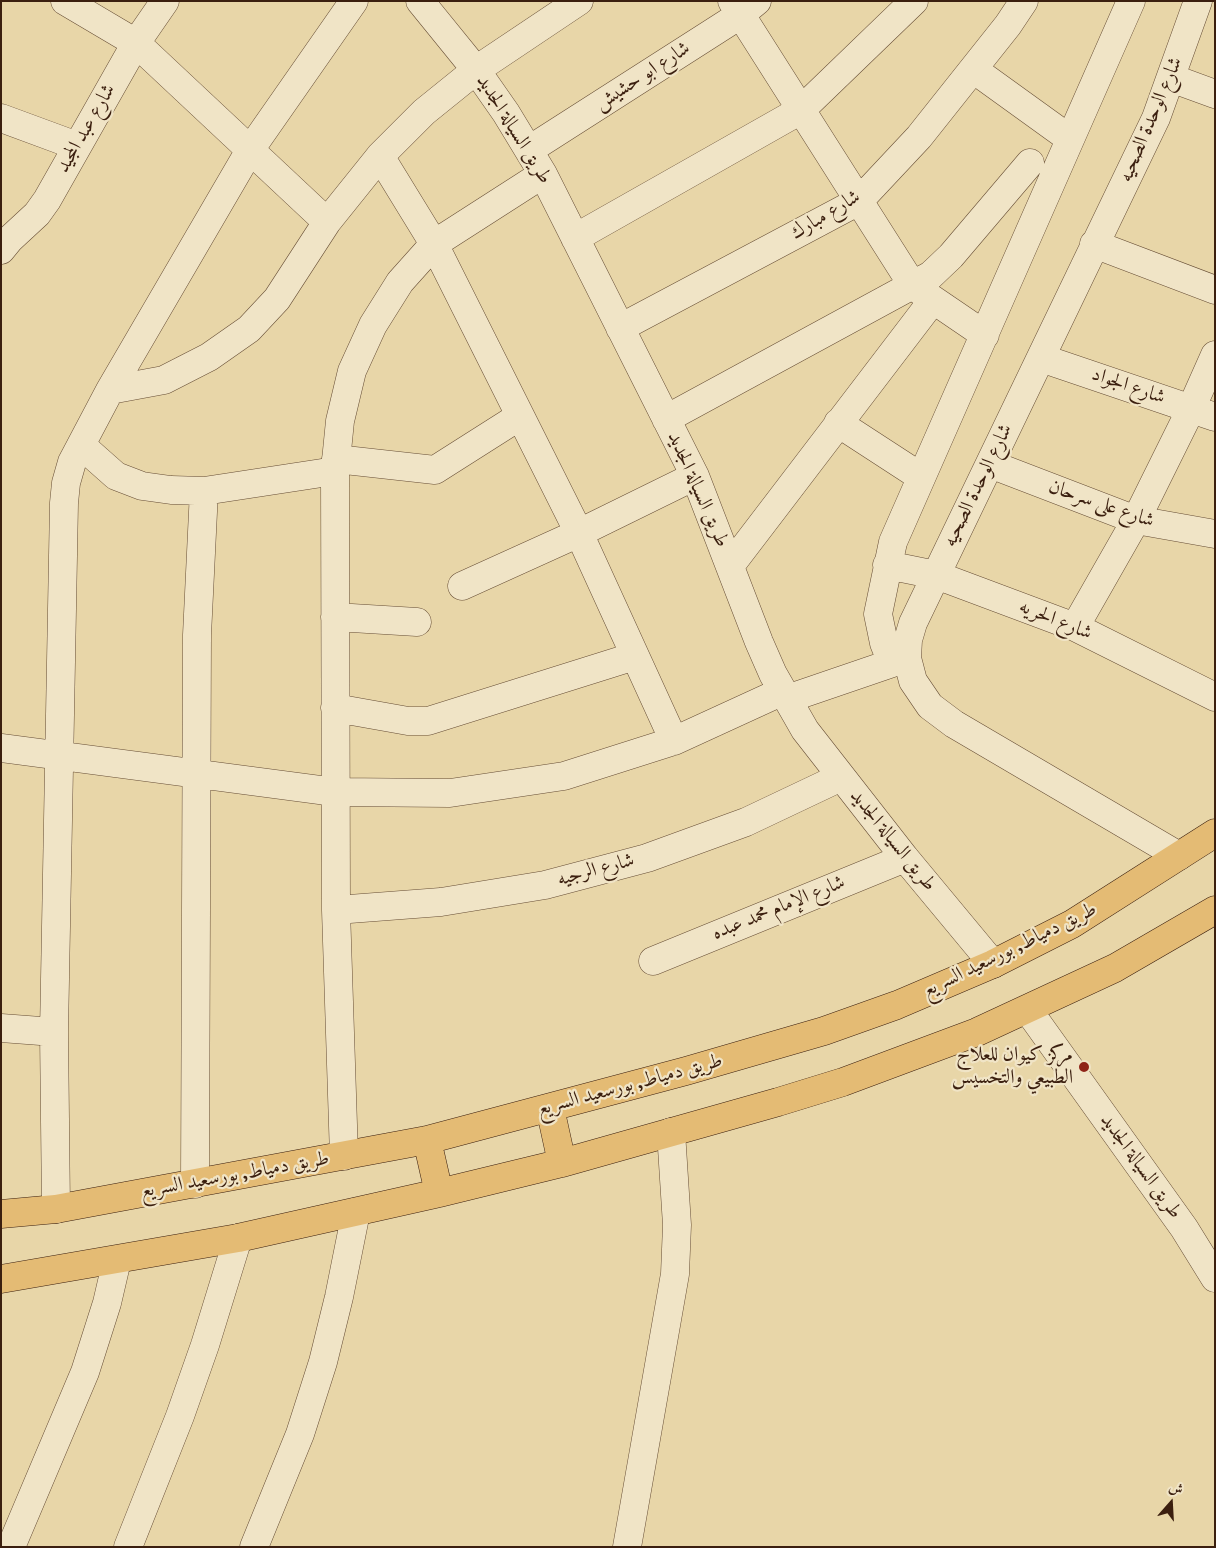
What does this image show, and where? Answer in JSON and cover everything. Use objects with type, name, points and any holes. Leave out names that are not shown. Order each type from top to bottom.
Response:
[{"type":"highway","name":"طريق دمياط, بورسعيد السريع","points":[[1,1214],[56,1209],[427,1140],[550,1108],[824,1031],[897,1005],[993,964],[1072,924],[1215,833]]},
{"type":"highway","points":[[1,1279],[238,1238],[439,1194],[562,1163],[843,1082],[969,1036],[1028,1010],[1115,968],[1215,910]]},
{"type":"highway","points":[[550,1108],[562,1163]]},
{"type":"highway","points":[[427,1140],[439,1194]]},
{"type":"street","points":[[65,1],[136,43],[327,222]]},
{"type":"street","name":"شارع عبد المجيد","points":[[4,242],[37,214],[136,43],[165,1]]},
{"type":"street","points":[[56,1209],[54,1032],[64,503],[72,462],[110,390],[250,150],[354,1]]},
{"type":"street","name":"طريق السيالة الجديد","points":[[420,1],[476,70],[543,174],[695,476],[759,642],[785,695],[805,730],[905,858],[993,964]]},
{"type":"street","points":[[110,390],[164,380],[209,357],[249,329],[277,299],[327,222],[380,156],[424,112],[476,70],[579,1]]},
{"type":"street","points":[[575,238],[801,110],[914,1]]},
{"type":"street","name":"شارع مبارك","points":[[620,328],[859,200],[919,136],[1024,1]]},
{"type":"street","points":[[1,748],[335,792],[450,793],[564,776],[674,741],[785,695],[900,660],[884,643],[878,614],[893,542],[986,334],[1130,1]]},
{"type":"street","name":"شارع الوحدة الصحيه","points":[[1179,856],[954,724],[930,706],[900,660],[913,623],[1094,244],[1128,179],[1171,78],[1198,1]]},
{"type":"street","points":[[743,6],[801,110],[859,200],[923,293],[986,334]]},
{"type":"street","name":"شارع ابو حشيش","points":[[529,150],[743,6]]},
{"type":"street","points":[[972,69],[1070,140]]},
{"type":"street","points":[[1171,78],[1215,94]]},
{"type":"street","points":[[1,118],[77,146]]},
{"type":"street","points":[[380,156],[434,244],[579,533],[674,741]]},
{"type":"street","points":[[730,566],[838,423],[923,293],[931,275],[950,256],[1030,163]]},
{"type":"street","points":[[344,1156],[336,910],[335,792],[336,465],[340,421],[352,372],[372,325],[400,282],[434,244],[543,174]]},
{"type":"street","points":[[1094,244],[1215,290]]},
{"type":"street","points":[[666,418],[923,293]]},
{"type":"street","points":[[1075,627],[1136,520],[1203,413],[1215,355]]},
{"type":"street","name":"شارع الجواد","points":[[1041,358],[1203,413]]},
{"type":"street","points":[[81,445],[116,476],[142,486],[171,490],[204,491],[336,465],[436,470],[520,416]]},
{"type":"street","points":[[838,423],[921,478]]},
{"type":"street","name":"شارع على سرحان","points":[[990,464],[1136,520],[1215,534]]},
{"type":"street","points":[[462,586],[579,533],[695,476]]},
{"type":"street","points":[[195,1184],[197,635],[204,491]]},
{"type":"street","name":"شارع الحريه","points":[[887,565],[936,575],[1075,627],[1215,697]]},
{"type":"street","points":[[335,617],[417,622]]},
{"type":"street","points":[[335,708],[408,721],[428,721],[635,656]]},
{"type":"street","name":"شارع الرجيه","points":[[336,910],[441,902],[545,885],[647,858],[746,822],[841,778]]},
{"type":"street","name":"شارع الإمام محمد عبده","points":[[653,961],[905,858]]},
{"type":"street","name":"طريق السيالة الجديد","points":[[1028,1010],[1184,1228],[1215,1278]]},
{"type":"street","points":[[1,1028],[54,1032]]},
{"type":"street","points":[[627,1547],[676,1274],[678,1225],[671,1132]]},
{"type":"street","points":[[254,1547],[300,1434],[322,1362],[339,1297],[356,1212]]},
{"type":"street","points":[[128,1547],[206,1345],[238,1238]]},
{"type":"street","points":[[12,1547],[85,1372],[107,1303],[117,1260]]},
{"type":"place","name":"مركز كيوان للعلاج الطبيعي والتخسيس","points":[[1084,1067]]}]
